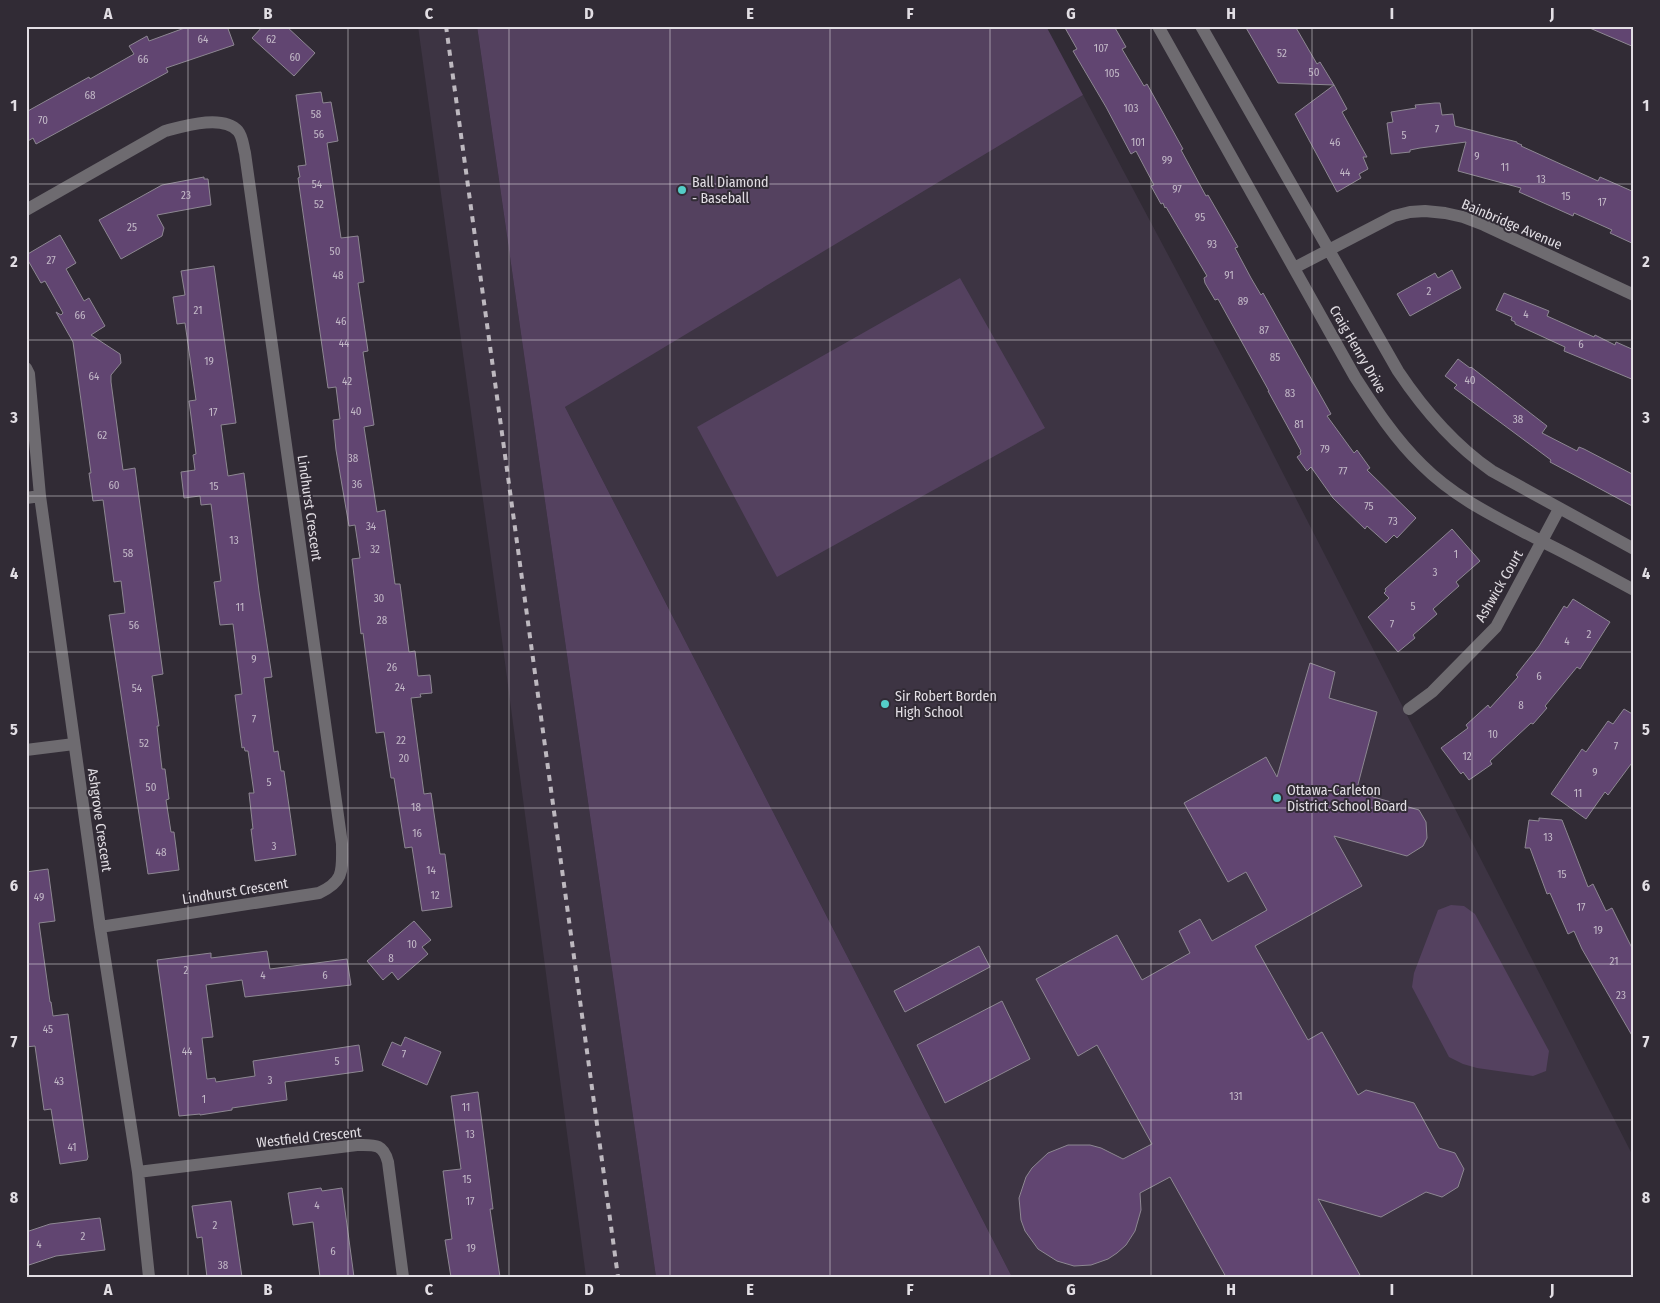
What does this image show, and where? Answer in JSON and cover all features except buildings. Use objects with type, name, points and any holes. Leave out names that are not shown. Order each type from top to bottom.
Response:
[{"type":"street","name":"Craig Henry Drive","points":[[1158,26],[1365,392],[1385,422],[1422,465],[1441,482],[1487,513],[1634,590]]},
{"type":"street","name":"Craig Henry Drive","points":[[1201,26],[1398,371],[1431,417],[1470,456],[1492,471],[1634,549]]},
{"type":"street","name":"Lindhurst Crescent","points":[[26,210],[165,131],[211,122],[233,127],[239,132],[245,153],[342,844],[342,863],[339,878],[332,886],[319,893],[100,927]]},
{"type":"street","name":"Bainbridge Avenue","points":[[1294,268],[1394,216],[1425,211],[1445,213],[1484,225],[1634,295]]},
{"type":"street","name":"Ashgrove Crescent","points":[[26,368],[29,374],[40,496],[100,927],[138,1172],[149,1277]]},
{"type":"street","points":[[26,498],[40,496]]},
{"type":"street","name":"Ashwick Court","points":[[1408,709],[1432,692],[1496,628],[1560,509]]},
{"type":"street","points":[[26,750],[74,744]]},
{"type":"street","name":"Westfield Crescent","points":[[138,1172],[350,1145],[380,1147],[385,1152],[388,1162],[403,1277]]},
{"type":"shaded area","points":[[418,26],[477,26],[656,1277],[586,1277],[497,602]]},
{"type":"shaded area","points":[[477,26],[1046,26],[1083,95],[565,407],[1012,1277],[656,1277]]},
{"type":"shaded area","name":"Sir Robert Borden High School","points":[[1083,95],[1249,407],[1634,1158],[1634,1277],[1012,1277],[565,407],[712,313]]},
{"type":"shaded area","points":[[960,278],[1045,428],[777,577],[697,427]]},
{"type":"shaded area","points":[[1451,905],[1464,906],[1475,914],[1549,1051],[1546,1071],[1533,1076],[1477,1068],[1449,1057],[1412,987],[1414,973],[1438,910]]},
{"type":"railway","points":[[446,26],[618,1277]]},
{"type":"place","name":"Ball Diamond - Baseball","points":[[682,190]]},
{"type":"place","name":"Sir Robert Borden High School","points":[[885,704]]},
{"type":"place","name":"Ottawa-Carleton District School Board","points":[[1277,798]]}]
